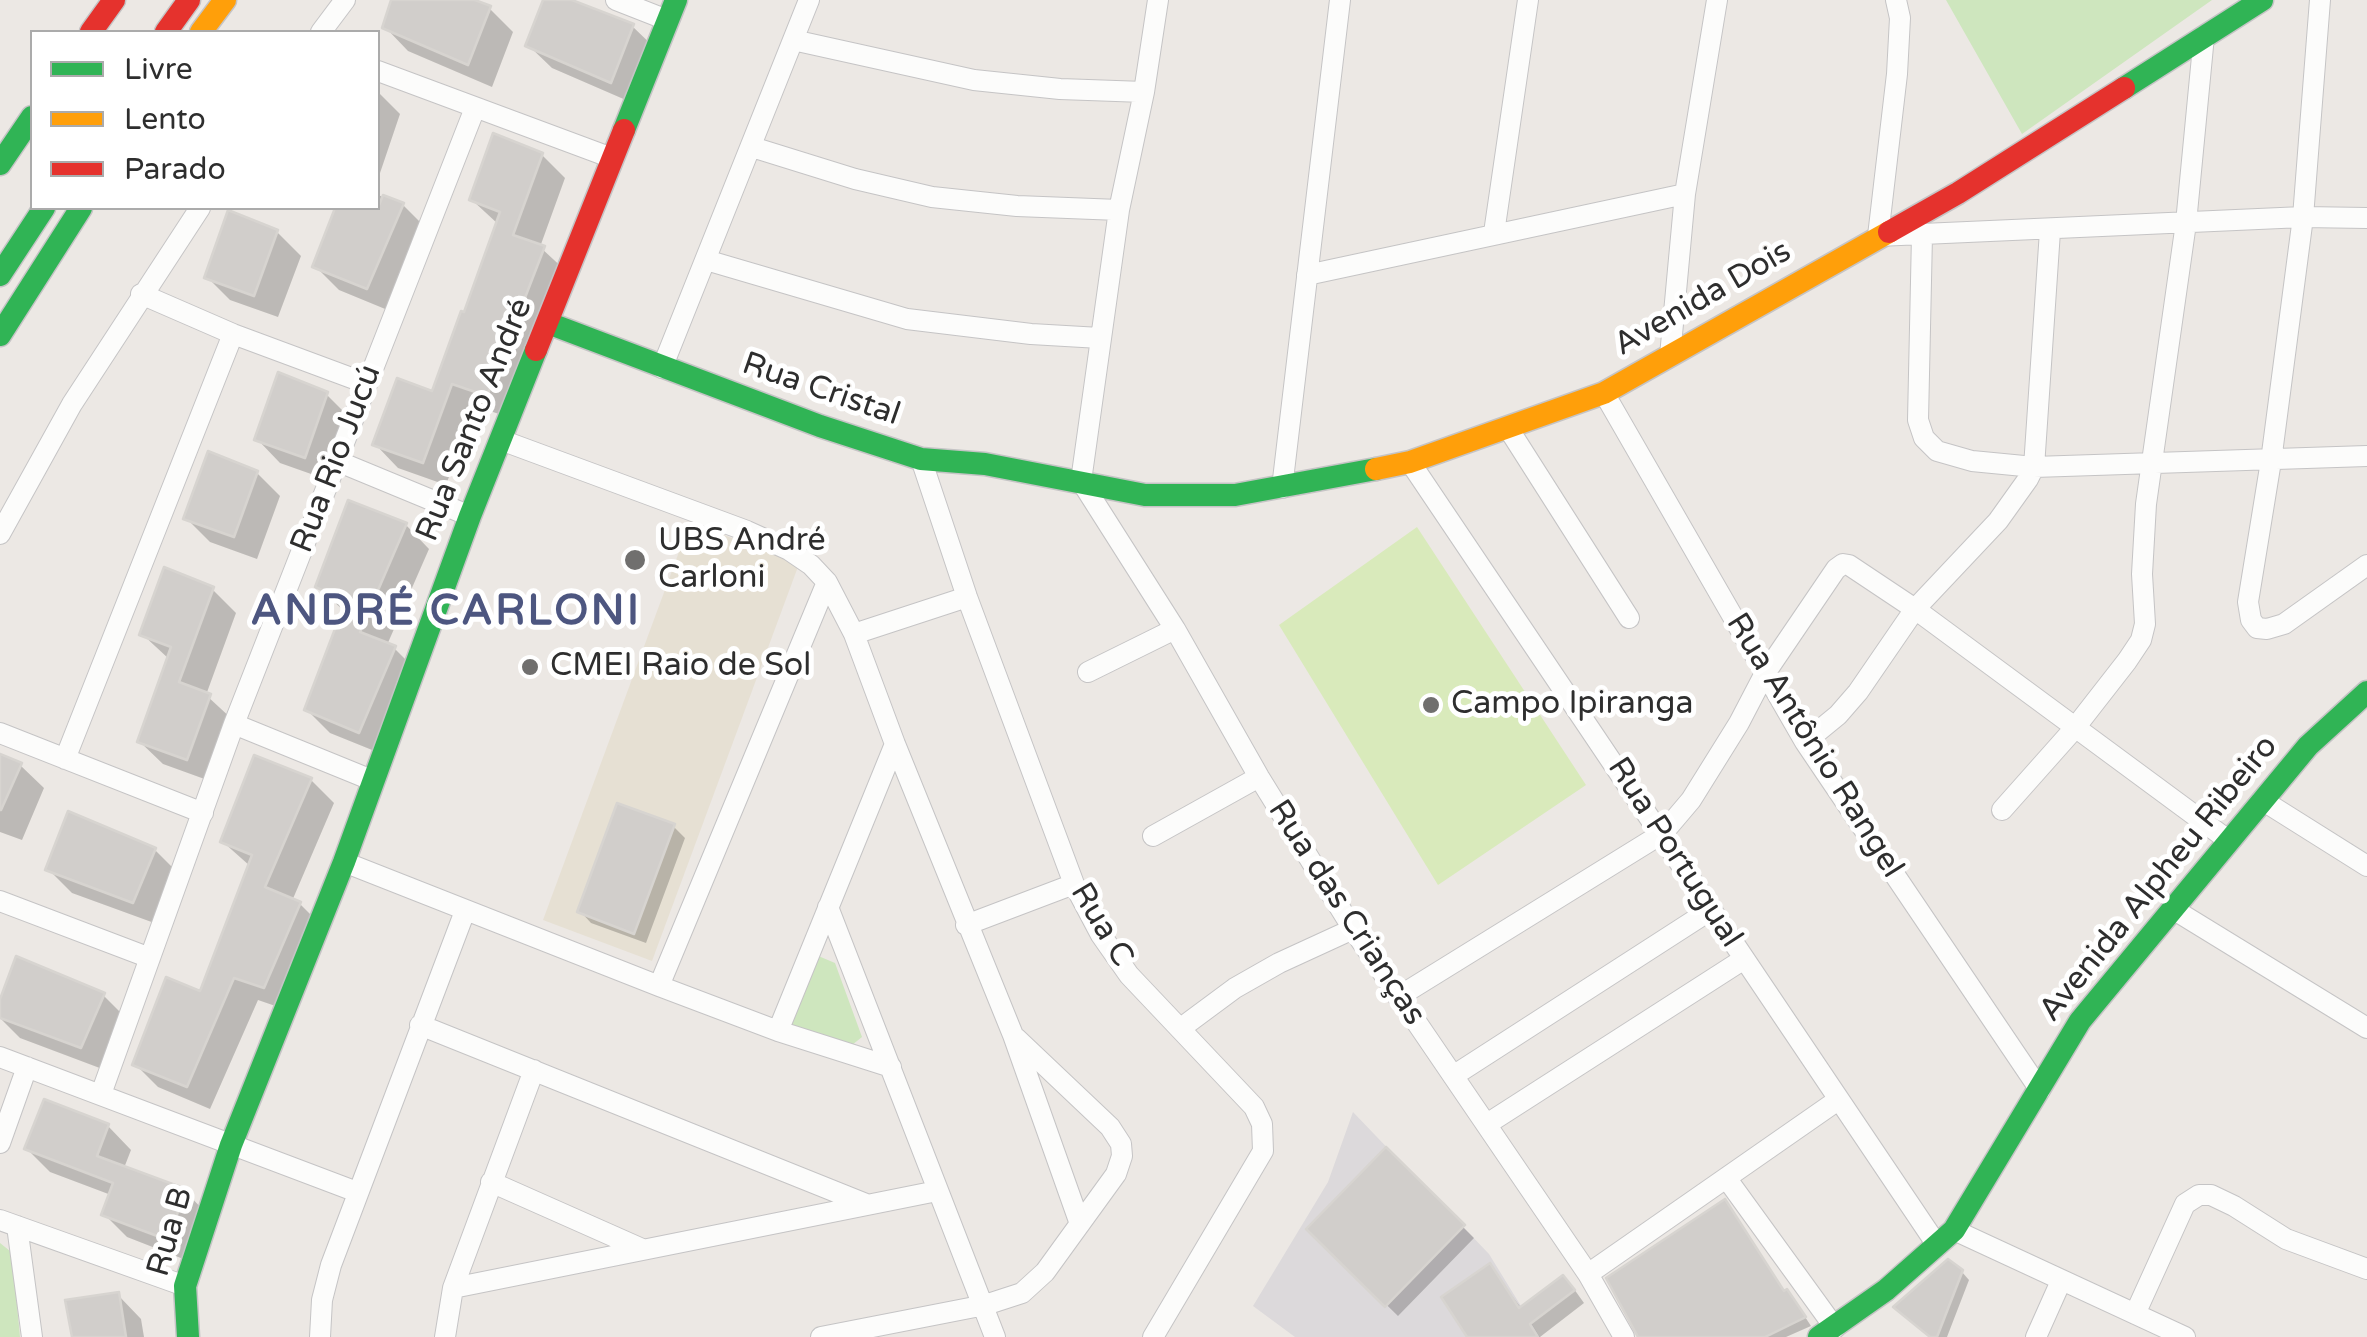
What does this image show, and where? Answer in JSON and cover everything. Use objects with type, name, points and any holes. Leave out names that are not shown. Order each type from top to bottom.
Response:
[{"type":"street","points":[[93,30],[114,0]]},
{"type":"street","points":[[168,30],[190,0]]},
{"type":"street","points":[[203,30],[225,0]]},
{"type":"street","points":[[322,30],[345,0]]},
{"type":"street","points":[[616,0],[671,10]]},
{"type":"street","points":[[662,368],[809,0]]},
{"type":"street","points":[[1081,481],[1119,210],[1144,92],[1158,0]]},
{"type":"street","points":[[1282,488],[1340,0]]},
{"type":"street","points":[[1494,233],[1528,0]]},
{"type":"street","points":[[1670,356],[1685,194],[1716,0]]},
{"type":"street","points":[[1878,236],[1897,74],[1900,18],[1896,0]]},
{"type":"street","points":[[1878,236],[1958,193],[2262,0]]},
{"type":"street","points":[[2320,0],[2303,217],[2248,602],[2250,620],[2257,628],[2284,624],[2367,566]]},
{"type":"street","name":"Rua Santo André","points":[[231,1146],[344,862],[470,516],[671,10]]},
{"type":"street","points":[[2002,810],[2074,729],[2141,640],[2145,624],[2143,543],[2186,222],[2204,36]]},
{"type":"street","points":[[794,40],[974,80],[1144,92]]},
{"type":"street","points":[[380,72],[612,158]]},
{"type":"street","name":"Rua Rio Jucú","points":[[101,1094],[234,724],[475,108]]},
{"type":"street","points":[[0,164],[30,120]]},
{"type":"street","points":[[752,147],[932,197],[1018,206],[1119,210]]},
{"type":"street","points":[[1307,275],[1685,194]]},
{"type":"street","points":[[0,275],[43,210]]},
{"type":"street","points":[[0,335],[80,210]]},
{"type":"street","points":[[0,534],[72,404],[199,210]]},
{"type":"street","name":"Avenida Dois","points":[[1081,481],[1145,495],[1234,495],[1410,462],[1604,393],[1878,236],[2303,217],[2367,218]]},
{"type":"street","points":[[1805,742],[1838,715],[1858,692],[1915,609],[1998,521],[2019,495],[2034,467],[2050,231]]},
{"type":"street","points":[[1922,234],[1918,420],[1924,438],[1938,451],[1972,461],[2034,467],[2367,456]]},
{"type":"street","points":[[706,260],[907,319],[1100,338]]},
{"type":"street","points":[[141,294],[233,334],[366,383]]},
{"type":"street","name":"Rua Cristal","points":[[548,323],[820,426],[921,459],[986,464],[1081,481]]},
{"type":"street","points":[[65,759],[233,334]]},
{"type":"street","name":"Rua Antônio Rangel","points":[[1604,393],[1805,742],[2040,1090]]},
{"type":"street","points":[[1508,428],[1629,618]]},
{"type":"street","points":[[501,440],[747,531],[789,550],[827,582],[854,634],[894,744],[1013,1035],[1080,1224]]},
{"type":"street","name":"Rua C","points":[[921,459],[967,597],[1074,884],[1101,935],[1130,975],[1254,1106],[1264,1139],[1263,1151],[1154,1337]]},
{"type":"street","points":[[337,461],[470,516]]},
{"type":"street","name":"Rua Portugual","points":[[1410,462],[1663,833],[1838,1100],[1946,1238]]},
{"type":"street","name":"Rua das Crianças","points":[[1081,481],[1175,629],[1353,929],[1588,1274],[1624,1337]]},
{"type":"street","points":[[1398,997],[1663,833],[1691,800],[1764,675],[1836,569],[1849,565],[1915,609],[2228,840]]},
{"type":"street","points":[[659,986],[827,582]]},
{"type":"street","points":[[854,634],[967,597]]},
{"type":"street","points":[[1088,672],[1175,629]]},
{"type":"street","name":"Avenida Alpheu Ribeiro","points":[[1827,1332],[1886,1290],[1946,1238],[2080,1021],[2308,746],[2367,692]]},
{"type":"street","points":[[234,724],[374,782]]},
{"type":"street","points":[[0,733],[203,813]]},
{"type":"street","points":[[778,1031],[894,744]]},
{"type":"street","points":[[1153,836],[1260,777]]},
{"type":"street","points":[[2262,800],[2367,866]]},
{"type":"street","points":[[344,862],[778,1031],[891,1067]]},
{"type":"street","points":[[966,925],[1074,884]]},
{"type":"street","points":[[0,901],[150,958]]},
{"type":"street","points":[[828,907],[995,1337]]},
{"type":"street","points":[[1454,1076],[1712,909]]},
{"type":"street","points":[[2174,909],[2367,1028]]},
{"type":"street","points":[[320,1337],[322,1300],[330,1264],[465,911]]},
{"type":"street","points":[[1181,1028],[1235,988],[1353,929]]},
{"type":"street","points":[[1487,1124],[1744,959]]},
{"type":"street","points":[[420,1026],[868,1205]]},
{"type":"street","points":[[821,1337],[984,1306],[1022,1293],[1044,1272],[1116,1174],[1122,1156],[1110,1128],[1013,1035]]},
{"type":"street","points":[[0,1057],[357,1192]]},
{"type":"street","points":[[0,1143],[27,1067]]},
{"type":"street","points":[[445,1337],[453,1288],[534,1070]]},
{"type":"street","points":[[1588,1274],[1838,1100]]},
{"type":"street","name":"Rua B","points":[[188,1337],[185,1286],[231,1146]]},
{"type":"street","points":[[1727,1179],[1827,1332]]},
{"type":"street","points":[[491,1182],[642,1249]]},
{"type":"street","points":[[453,1288],[937,1191]]},
{"type":"street","points":[[2134,1314],[2185,1204],[2199,1194],[2210,1194],[2234,1206],[2286,1239],[2367,1269]]},
{"type":"street","points":[[9,1223],[185,1286]]},
{"type":"street","points":[[9,1223],[32,1337]]},
{"type":"street","points":[[1946,1238],[2061,1281],[2185,1337]]},
{"type":"street","points":[[2036,1337],[2061,1281]]},
{"type":"shaded area","points":[[690,522],[799,564],[652,961],[543,920]]},
{"type":"shaded area","points":[[1353,1112],[1489,1254],[1540,1337],[1295,1337],[1253,1306],[1328,1182]]},
{"type":"green space","points":[[1946,0],[2212,0],[2022,134]]},
{"type":"green space","name":"Campo Ipiranga","points":[[1417,527],[1586,785],[1438,885],[1279,625]]},
{"type":"green space","points":[[816,955],[835,963],[862,1037],[852,1045],[788,1024]]},
{"type":"green space","points":[[0,1243],[10,1251],[13,1262],[20,1337],[0,1337]]},
{"type":"building","points":[[391,0],[475,0],[491,6],[468,65],[382,28]]},
{"type":"building","points":[[543,0],[572,0],[634,24],[611,83],[525,46]]},
{"type":"building","points":[[493,133],[543,153],[513,235],[545,246],[487,396],[452,384],[423,463],[372,445],[397,378],[432,391],[461,311],[464,312],[500,212],[469,200]]},
{"type":"building","points":[[383,195],[404,203],[367,289],[312,267],[334,210],[380,210]]},
{"type":"building","points":[[228,210],[278,230],[254,296],[204,278]]},
{"type":"building","points":[[278,372],[328,392],[305,458],[254,440]]},
{"type":"building","points":[[208,451],[258,471],[234,537],[183,519]]},
{"type":"building","points":[[348,500],[407,523],[360,632],[396,646],[359,733],[304,710],[346,600],[315,587]]},
{"type":"building","points":[[164,567],[214,587],[179,682],[211,694],[187,760],[137,742],[171,647],[139,635]]},
{"type":"building","points":[[0,754],[22,763],[1,810],[0,810]]},
{"type":"building","points":[[254,755],[312,778],[265,887],[301,902],[264,988],[234,978],[187,1087],[132,1065],[166,977],[200,991],[252,855],[220,842]]},
{"type":"building","points":[[617,803],[675,824],[634,934],[577,912]]},
{"type":"building","points":[[68,811],[156,848],[133,903],[45,870]]},
{"type":"building","points":[[16,956],[105,993],[81,1048],[0,1018],[0,999]]},
{"type":"building","points":[[44,1099],[109,1124],[97,1156],[186,1189],[168,1240],[101,1215],[113,1183],[24,1149]]},
{"type":"building","points":[[1386,1147],[1465,1225],[1385,1307],[1306,1229]]},
{"type":"building","points":[[1725,1199],[1784,1291],[1787,1289],[1806,1317],[1765,1337],[1638,1337],[1606,1278]]},
{"type":"building","points":[[1948,1259],[1963,1270],[1937,1337],[1930,1337],[1893,1307]]},
{"type":"building","points":[[1490,1263],[1519,1308],[1563,1275],[1575,1290],[1530,1324],[1538,1337],[1467,1337],[1441,1297]]},
{"type":"building","points":[[119,1292],[126,1337],[72,1337],[65,1300]]},
{"type":"traffic: fast","points":[[624,130],[676,0]]},
{"type":"traffic: fast","points":[[2124,88],[2262,0]]},
{"type":"traffic: fast","points":[[0,164],[30,120]]},
{"type":"traffic: fast","points":[[0,275],[43,210]]},
{"type":"traffic: fast","points":[[0,335],[80,210]]},
{"type":"traffic: fast","points":[[548,323],[820,426],[921,459],[985,464],[1145,495],[1235,495],[1376,469]]},
{"type":"traffic: fast","points":[[188,1337],[185,1286],[231,1145],[344,862],[470,516],[536,350]]},
{"type":"traffic: fast","points":[[1819,1337],[1886,1290],[1954,1230],[2080,1021],[2308,746],[2367,692]]},
{"type":"traffic: slow","points":[[202,30],[225,0]]},
{"type":"traffic: slow","points":[[1376,469],[1410,462],[1604,393],[1889,232]]},
{"type":"traffic: jam","points":[[92,30],[114,0]]},
{"type":"traffic: jam","points":[[167,30],[189,0]]},
{"type":"traffic: jam","points":[[1889,232],[2124,88]]},
{"type":"traffic: jam","points":[[536,350],[624,130]]},
{"type":"place","name":"UBS André Carloni","points":[[635,560]]},
{"type":"place","name":"CMEI Raio de Sol","points":[[530,667]]},
{"type":"place","name":"Campo Ipiranga","points":[[1431,705]]},
{"type":"district","name":"ANDRÉ CARLONI","points":[[446,613]]}]
